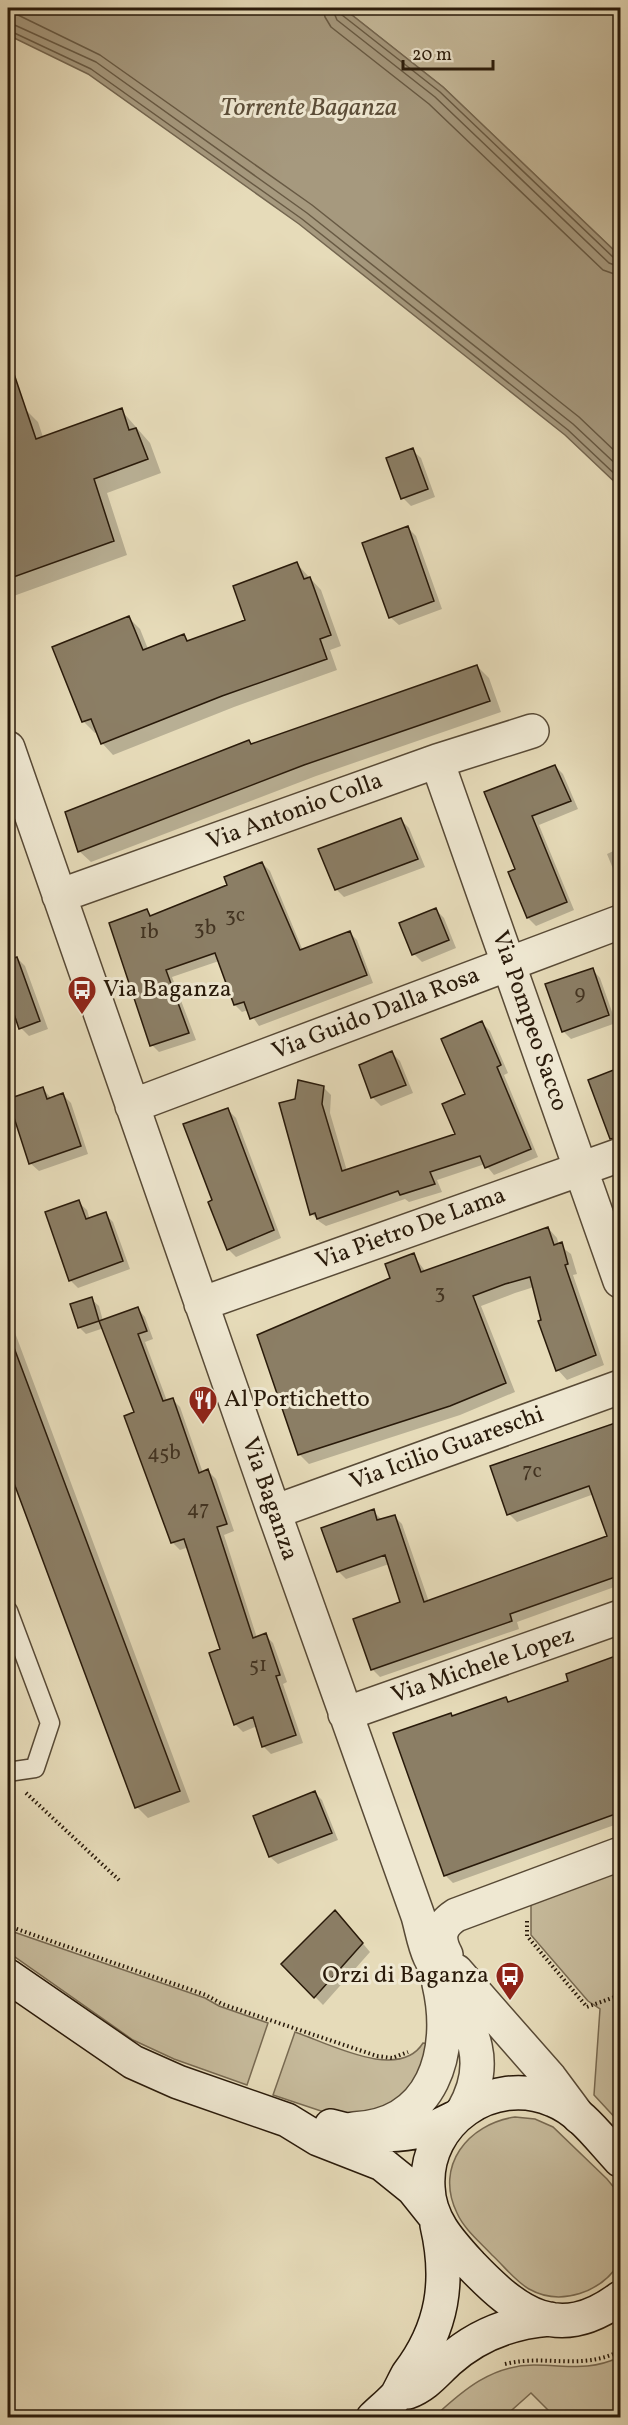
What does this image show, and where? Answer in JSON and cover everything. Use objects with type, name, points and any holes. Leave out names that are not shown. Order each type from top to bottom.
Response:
[{"type":"street","name":"Via Antonio Colla","points":[[59,896],[437,761],[531,730]]},
{"type":"street","name":"Via Baganza","points":[[8,748],[345,1714],[416,1910],[464,2015],[475,2046],[478,2066],[476,2084],[458,2115],[444,2130],[431,2158],[428,2188],[434,2217],[449,2242],[501,2296],[526,2312],[553,2319],[582,2318],[609,2307],[621,2298]]},
{"type":"street","name":"Via Pompeo Sacco","points":[[437,761],[621,1281]]},
{"type":"street","name":"Via Guido Dalla Rosa","points":[[132,1106],[621,922]]},
{"type":"street","name":"Via Pietro De Lama","points":[[201,1304],[621,1155]]},
{"type":"street","name":"Via Icilio Guareschi","points":[[274,1512],[621,1387]]},
{"type":"street","name":"Via Michele Lopez","points":[[345,1714],[621,1617]]},
{"type":"street","points":[[416,1910],[420,1916],[430,1921],[452,1918],[526,1888],[621,1854]]},
{"type":"street","points":[[342,2129],[363,2129],[380,2125],[412,2108],[430,2086],[443,2052],[443,2008],[439,1959],[441,1932],[444,1924],[452,1918]]},
{"type":"street","name":"Via Baganza","points":[[439,1959],[464,1981],[550,2078],[579,2117],[621,2160]]},
{"type":"street","points":[[8,1976],[134,2062],[178,2082],[287,2120],[318,2139],[363,2155],[392,2171],[413,2189],[434,2217],[444,2271],[441,2309],[424,2352],[381,2410]]},
{"type":"street","name":"Via Baganza","points":[[458,2115],[493,2096],[524,2092],[554,2100],[579,2117]]},
{"type":"street","points":[[287,2120],[318,2123],[369,2134],[401,2134],[434,2128],[458,2115]]},
{"type":"street","points":[[381,2410],[424,2384],[459,2352],[489,2333],[521,2323],[553,2319]]},
{"type":"lane","points":[[8,1611],[50,1723],[35,1768],[8,1772]]},
{"type":"path","points":[[25,1792],[120,1881]]},
{"type":"path","points":[[526,1888],[527,1936],[587,2007],[621,1995]]},
{"type":"path","points":[[8,1926],[206,1995],[222,2004],[377,2056],[399,2057],[423,2039],[432,2041],[443,2052]]},
{"type":"path","points":[[499,2366],[530,2360],[585,2363],[621,2351]]},
{"type":"shaded area","points":[[343,8],[620,8],[620,256],[443,87]]},
{"type":"shaded area","points":[[620,1862],[620,2123],[594,2095],[600,2009],[588,2001],[531,1935],[531,1894]]},
{"type":"shaded area","points":[[8,1930],[205,1998],[219,2006],[268,2023],[247,2085],[174,2059],[133,2040],[8,1952]]},
{"type":"shaded area","points":[[295,2032],[344,2051],[381,2060],[398,2059],[412,2054],[423,2043],[432,2044],[418,2084],[375,2114],[330,2114],[273,2095]]},
{"type":"shaded area","points":[[515,2117],[535,2119],[553,2127],[607,2179],[620,2195],[620,2262],[603,2281],[580,2294],[554,2297],[524,2286],[473,2235],[457,2213],[451,2196],[450,2179],[453,2164],[460,2150],[483,2128]]},
{"type":"shaded area","points":[[620,2357],[620,2417],[555,2417],[531,2393],[504,2417],[434,2417],[467,2389],[505,2369],[534,2365],[597,2365]]},
{"type":"water","name":"Torrente Baganza","points":[[8,8],[343,8],[443,87],[620,256],[620,487],[565,435],[299,224],[88,74],[8,35]]},
{"type":"building","points":[[12,368],[36,439],[122,408],[129,430],[136,428],[148,459],[94,479],[114,541],[8,579],[8,369]]},
{"type":"building","points":[[413,448],[428,489],[401,499],[386,458]]},
{"type":"building","points":[[408,526],[434,601],[389,618],[362,543]]},
{"type":"building","points":[[297,562],[304,579],[310,577],[331,635],[320,639],[327,659],[222,696],[101,744],[91,719],[82,722],[52,647],[129,616],[143,650],[184,634],[187,641],[245,620],[233,586]]},
{"type":"building","points":[[477,665],[490,701],[304,765],[78,852],[65,812],[249,740],[251,744]]},
{"type":"building","points":[[555,765],[571,801],[532,816],[567,902],[527,918],[508,872],[515,869],[484,792]]},
{"type":"building","points":[[401,818],[418,859],[335,890],[318,849]]},
{"type":"building","points":[[262,862],[300,950],[350,931],[367,975],[250,1019],[244,1002],[234,1005],[215,953],[166,970],[189,1033],[150,1046],[109,923],[147,909],[150,916],[227,885],[224,877]]},
{"type":"building","points":[[436,908],[449,940],[412,955],[399,923]]},
{"type":"building","points":[[17,957],[40,1021],[19,1029],[8,996],[8,960]]},
{"type":"building","points":[[593,968],[609,1015],[562,1032],[545,984]]},
{"type":"building","points":[[482,1021],[501,1065],[497,1067],[531,1149],[485,1168],[480,1156],[430,1172],[435,1184],[400,1195],[398,1191],[317,1219],[315,1213],[310,1215],[279,1103],[295,1099],[298,1080],[324,1086],[322,1104],[342,1171],[455,1134],[442,1104],[465,1094],[441,1039]]},
{"type":"building","points":[[392,1051],[406,1085],[371,1098],[359,1065]]},
{"type":"building","points":[[621,1067],[621,1137],[610,1139],[588,1080]]},
{"type":"building","points":[[43,1087],[47,1099],[63,1093],[81,1146],[29,1164],[8,1099]]},
{"type":"building","points":[[228,1108],[274,1230],[227,1250],[208,1202],[212,1200],[183,1124]]},
{"type":"building","points":[[79,1200],[86,1219],[106,1212],[123,1261],[69,1281],[45,1212]]},
{"type":"building","points":[[548,1227],[554,1245],[562,1242],[568,1264],[565,1265],[596,1355],[556,1371],[538,1321],[541,1320],[530,1277],[505,1284],[473,1296],[506,1383],[450,1406],[298,1455],[257,1335],[390,1278],[385,1264],[414,1253],[421,1272]]},
{"type":"building","points":[[92,1297],[99,1321],[78,1328],[70,1304]]},
{"type":"building","points":[[138,1307],[147,1331],[138,1334],[163,1401],[173,1398],[199,1473],[208,1469],[227,1524],[217,1527],[253,1638],[266,1633],[280,1675],[276,1676],[296,1735],[262,1747],[253,1717],[234,1725],[209,1653],[220,1649],[184,1539],[171,1543],[124,1416],[134,1412],[99,1321]]},
{"type":"building","points":[[8,1337],[10,1337],[180,1791],[135,1808],[8,1467]]},
{"type":"building","points":[[621,1421],[621,1575],[510,1614],[512,1621],[371,1670],[353,1619],[400,1602],[385,1555],[337,1572],[321,1528],[374,1509],[377,1520],[395,1515],[424,1602],[607,1536],[589,1486],[507,1515],[490,1466]]},
{"type":"building","points":[[621,1654],[621,1812],[444,1876],[393,1733],[506,1697],[508,1702],[568,1681],[566,1674]]},
{"type":"building","points":[[315,1791],[332,1833],[269,1857],[253,1816]]},
{"type":"building","points":[[335,1910],[363,1943],[314,1998],[281,1964]]},
{"type":"place","name":"Via Baganza","points":[[82,1016]]},
{"type":"place","name":"Al Portichetto","points":[[203,1426]]},
{"type":"place","name":"Orzi di Baganza","points":[[510,2002]]}]
